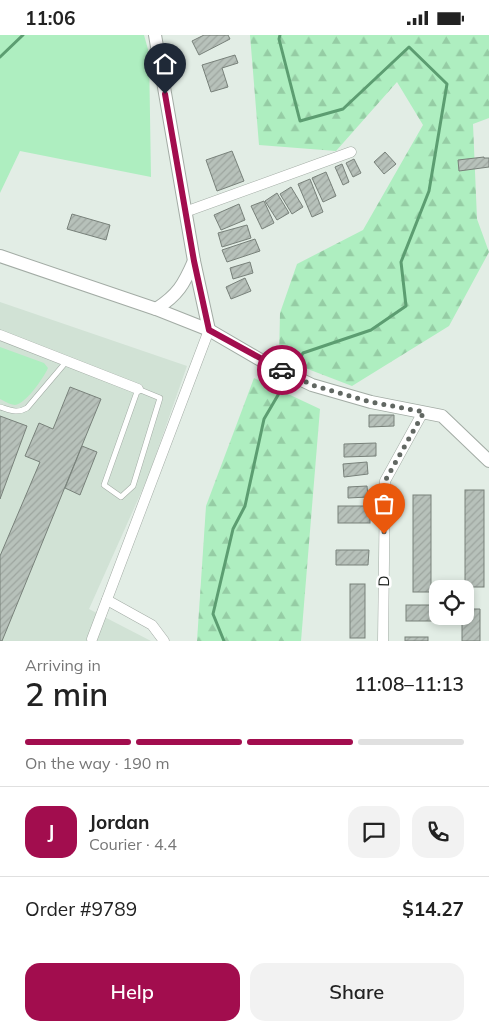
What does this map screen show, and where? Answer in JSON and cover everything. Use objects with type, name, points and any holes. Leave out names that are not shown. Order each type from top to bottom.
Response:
[{"type":"street","points":[[92,639],[209,330],[185,212],[155,35]]},
{"type":"street","points":[[185,212],[351,152]]},
{"type":"street","points":[[0,256],[156,309],[209,330],[264,362],[312,385],[371,402],[442,416],[489,461]]},
{"type":"street","points":[[156,309],[171,300],[184,282],[194,261]]},
{"type":"street","points":[[0,335],[138,389]]},
{"type":"street","name":"D","points":[[383,641],[385,481],[424,412]]},
{"type":"street","points":[[107,600],[152,625],[164,641]]},
{"type":"lane","points":[[0,407],[13,411],[22,411],[27,408],[67,361]]},
{"type":"lane","points":[[138,389],[160,398],[133,486],[121,497],[104,485],[138,389]]},
{"type":"shaded area","points":[[0,302],[187,366],[148,477],[89,609],[151,641],[0,641]]},
{"type":"green space","points":[[0,35],[144,35],[149,53],[151,177],[20,151],[0,193]]},
{"type":"green space","points":[[250,35],[489,35],[489,118],[473,124],[477,219],[489,252],[449,326],[352,386],[279,358],[280,313],[297,264],[363,230],[423,125],[397,82],[336,151],[259,145]]},
{"type":"green space","points":[[0,347],[44,363],[48,368],[29,395],[15,405],[0,399]]},
{"type":"green space","points":[[254,378],[320,409],[301,641],[197,641],[206,506]]},
{"type":"building","points":[[204,35],[228,35],[230,39],[199,55],[192,41]]},
{"type":"building","points":[[235,55],[238,63],[222,68],[228,87],[211,92],[202,65]]},
{"type":"building","points":[[232,151],[244,181],[217,191],[206,160]]},
{"type":"building","points":[[385,152],[396,164],[384,174],[374,162]]},
{"type":"building","points":[[489,158],[489,167],[459,171],[458,160]]},
{"type":"building","points":[[354,159],[361,173],[353,177],[346,163]]},
{"type":"building","points":[[342,164],[349,182],[343,185],[335,167]]},
{"type":"building","points":[[326,172],[336,196],[323,202],[312,178]]},
{"type":"building","points":[[310,179],[323,212],[312,217],[298,184]]},
{"type":"building","points":[[291,187],[303,207],[292,214],[280,194]]},
{"type":"building","points":[[277,193],[289,213],[277,220],[265,201]]},
{"type":"building","points":[[264,201],[274,223],[262,229],[251,206]]},
{"type":"building","points":[[239,204],[245,220],[221,230],[214,215]]},
{"type":"building","points":[[72,214],[110,225],[106,240],[67,229]]},
{"type":"building","points":[[247,225],[251,238],[222,247],[218,233]]},
{"type":"building","points":[[255,239],[260,251],[227,262],[222,250]]},
{"type":"building","points":[[250,262],[253,273],[233,279],[230,268]]},
{"type":"building","points":[[245,278],[251,291],[231,299],[226,287]]},
{"type":"building","points":[[70,387],[101,399],[2,641],[0,641],[0,556],[40,462],[25,456],[39,423],[53,429]]},
{"type":"building","points":[[369,415],[394,415],[394,426],[369,427]]},
{"type":"building","points":[[0,416],[27,426],[0,499]]},
{"type":"building","points":[[376,443],[376,456],[344,457],[344,444]]},
{"type":"building","points":[[82,446],[97,452],[80,495],[65,488]]},
{"type":"building","points":[[367,462],[368,474],[344,477],[343,464]]},
{"type":"building","points":[[367,486],[368,497],[348,498],[348,487]]},
{"type":"building","points":[[465,490],[484,490],[484,587],[474,587],[474,580],[465,580]]},
{"type":"building","points":[[413,495],[431,495],[431,580],[429,580],[429,592],[413,592]]},
{"type":"building","points":[[338,506],[370,506],[370,523],[338,523]]},
{"type":"building","points":[[336,550],[369,550],[368,565],[336,565]]},
{"type":"building","points":[[350,584],[365,584],[365,638],[350,638]]},
{"type":"building","points":[[406,605],[429,605],[429,621],[406,621]]},
{"type":"building","points":[[474,609],[480,609],[480,641],[462,641],[462,625],[474,625]]},
{"type":"building","points":[[405,637],[428,637],[428,641],[405,641]]},
{"type":"waterway","points":[[0,57],[23,35]]},
{"type":"waterway","points":[[280,35],[279,39],[300,121],[343,109],[409,47],[447,84],[429,191],[401,262],[406,306],[371,330],[303,353],[292,372]]},
{"type":"waterway","points":[[224,641],[213,614],[233,529],[245,506],[264,419],[288,378]]},
{"type":"way so far","points":[[282,370],[312,385],[371,402],[424,412],[385,481],[384,534]]},
{"type":"route","points":[[165,94],[194,261],[209,330],[264,362],[282,370]]}]
